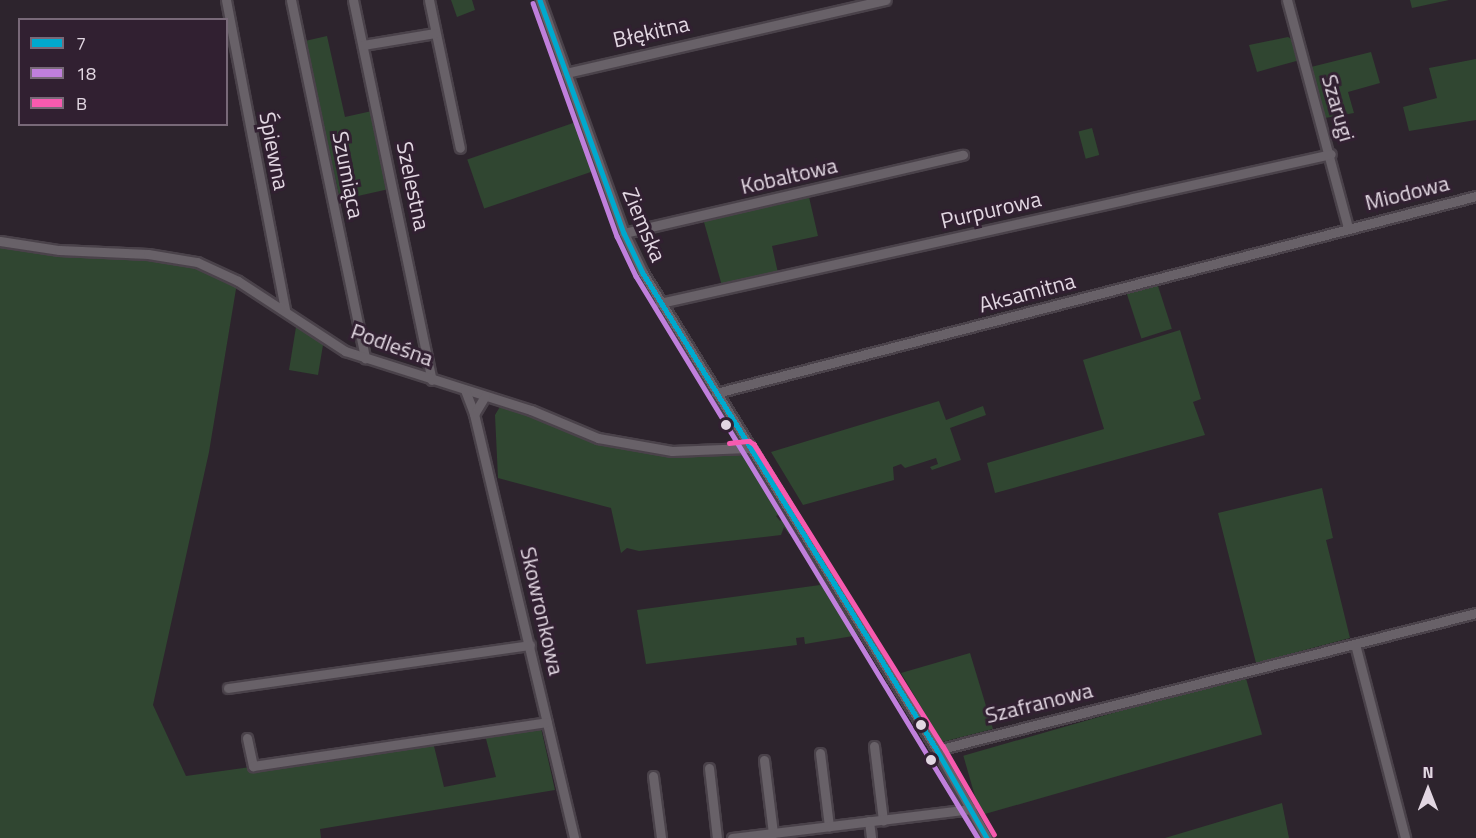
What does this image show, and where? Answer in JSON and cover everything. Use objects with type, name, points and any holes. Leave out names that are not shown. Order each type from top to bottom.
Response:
[{"type":"street","name":"Śpiewna","points":[[226,0],[285,309]]},
{"type":"street","name":"Szumiąca","points":[[291,0],[365,358]]},
{"type":"street","name":"Szelestna","points":[[353,0],[432,380]]},
{"type":"street","points":[[429,0],[460,148]]},
{"type":"street","name":"Ziemska","points":[[540,0],[624,233],[660,303],[937,750],[987,838]]},
{"type":"street","name":"Błękitna","points":[[566,73],[886,0]]},
{"type":"street","name":"Szarugi","points":[[1287,0],[1348,227]]},
{"type":"street","points":[[363,45],[435,33]]},
{"type":"street","name":"Purpurowa","points":[[660,303],[1330,154]]},
{"type":"street","name":"Kobaltowa","points":[[624,233],[963,155]]},
{"type":"street","name":"Miodowa","points":[[1348,227],[1476,196]]},
{"type":"street","name":"Aksamitna","points":[[716,393],[1348,227]]},
{"type":"street","name":"Podleśna","points":[[0,241],[59,250],[148,254],[197,262],[224,273],[285,309],[329,342],[365,358],[485,396],[621,444],[697,452],[748,448]]},
{"type":"street","name":"Skowronkowa","points":[[465,390],[474,414],[574,838]]},
{"type":"street","points":[[474,414],[485,396]]},
{"type":"street","name":"Szafranowa","points":[[937,750],[1476,613]]},
{"type":"street","points":[[1355,644],[1405,838]]},
{"type":"street","points":[[228,688],[530,645]]},
{"type":"street","points":[[247,738],[253,766],[547,722]]},
{"type":"street","points":[[874,746],[883,820]]},
{"type":"street","points":[[820,753],[829,826]]},
{"type":"street","points":[[764,760],[773,833]]},
{"type":"street","points":[[709,768],[717,838]]},
{"type":"street","points":[[653,776],[661,838]]},
{"type":"street","points":[[733,838],[773,833],[800,834],[829,826],[971,809]]},
{"type":"street","points":[[866,838],[867,822]]},
{"type":"street","points":[[867,822],[872,838]]},
{"type":"green space","points":[[451,0],[472,0],[475,10],[457,17]]},
{"type":"green space","points":[[1410,0],[1449,0],[1412,8]]},
{"type":"green space","points":[[327,36],[345,117],[372,111],[389,189],[340,200],[305,41]]},
{"type":"green space","points":[[1288,37],[1295,41],[1300,60],[1257,72],[1249,45]]},
{"type":"green space","points":[[1371,52],[1380,83],[1348,92],[1354,113],[1325,118],[1311,67]]},
{"type":"green space","points":[[1476,59],[1476,120],[1409,131],[1403,107],[1437,98],[1429,68]]},
{"type":"green space","points":[[576,122],[593,171],[484,209],[467,159]]},
{"type":"green space","points":[[1092,128],[1099,155],[1086,159],[1078,132]]},
{"type":"green space","points":[[809,197],[818,236],[772,246],[778,273],[722,286],[702,215],[783,198],[784,202]]},
{"type":"green space","points":[[0,245],[148,257],[198,266],[237,283],[209,452],[153,705],[186,776],[433,742],[444,787],[496,777],[485,735],[541,728],[555,790],[320,829],[321,838],[0,838]]},
{"type":"green space","points":[[1157,283],[1172,329],[1141,339],[1127,293]]},
{"type":"green space","points":[[297,321],[323,345],[318,375],[289,370]]},
{"type":"green space","points":[[1180,330],[1201,399],[1193,402],[1205,435],[995,493],[987,463],[1104,429],[1083,360]]},
{"type":"green space","points":[[939,401],[946,420],[983,406],[986,415],[950,428],[961,460],[932,470],[930,467],[938,464],[936,458],[905,468],[901,464],[893,467],[894,480],[803,505],[771,452]]},
{"type":"green space","points":[[501,405],[622,449],[747,456],[782,513],[776,516],[780,521],[785,516],[794,532],[789,534],[784,527],[781,535],[639,551],[627,548],[621,553],[611,508],[498,478],[495,415]]},
{"type":"green space","points":[[1322,488],[1333,538],[1326,540],[1350,638],[1256,663],[1218,513]]},
{"type":"green space","points":[[808,549],[859,635],[805,644],[804,637],[796,638],[797,645],[646,664],[637,610],[820,585],[802,551]]},
{"type":"green space","points":[[970,653],[993,729],[942,742],[901,673]]},
{"type":"green space","points":[[1245,675],[1262,735],[980,815],[963,756]]},
{"type":"green space","points":[[1282,803],[1289,838],[1165,838]]},
{"type":"transit line","name":"7","points":[[540,0],[624,233],[643,273],[937,750],[987,838]]},
{"type":"transit line","name":"18","points":[[533,3],[617,236],[636,276],[978,838]]},
{"type":"transit line","name":"B","points":[[729,443],[749,441],[754,444],[943,746],[994,834]]}]
